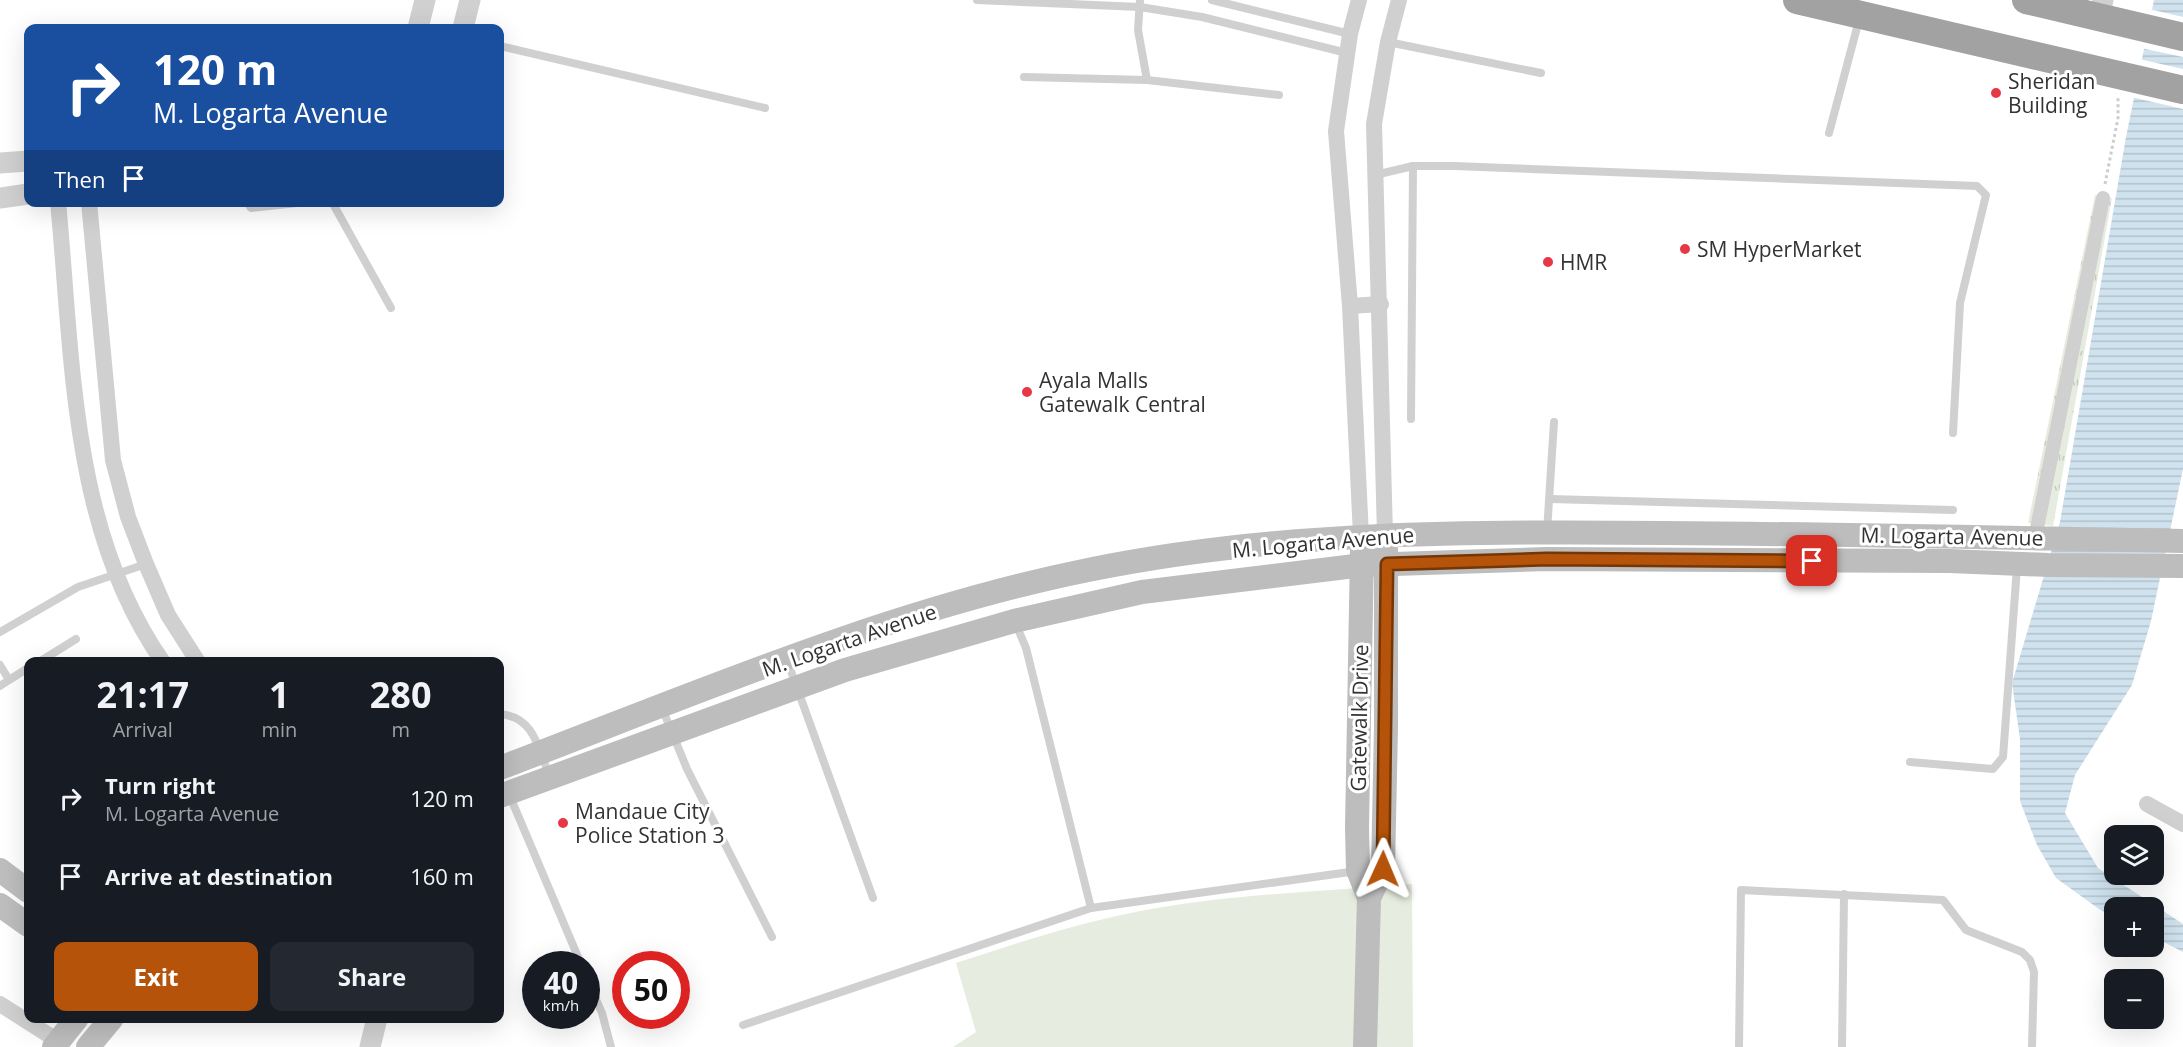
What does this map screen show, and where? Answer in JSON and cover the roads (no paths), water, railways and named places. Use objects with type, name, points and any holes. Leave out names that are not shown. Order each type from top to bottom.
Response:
[{"type":"highway","points":[[1797,0],[2183,90]]},
{"type":"highway","points":[[2026,0],[2101,9],[2130,26],[2183,37]]},
{"type":"main road","name":"M. Logarta Avenue","points":[[504,766],[787,660],[908,618],[1027,583],[1140,560],[1373,536],[1547,531],[2182,541]]},
{"type":"main road","name":"Gatewalk Drive","points":[[1365,1047],[1369,898],[1387,564],[1373,536]]},
{"type":"main road","name":"Gatewalk Drive","points":[[1371,870],[1357,828],[1363,565],[1373,536]]},
{"type":"main road","name":"M. Logarta Avenue","points":[[504,794],[797,688],[915,648],[1091,601],[1210,582],[1363,565],[1547,559],[2182,566]]},
{"type":"main road","points":[[1086,570],[1091,601]]},
{"type":"main road","points":[[0,870],[22,907]]},
{"type":"main road","points":[[56,1044],[73,1023]]},
{"type":"main road","points":[[88,1047],[108,1023]]},
{"type":"street","points":[[419,24],[424,0]]},
{"type":"street","points":[[464,24],[470,0]]},
{"type":"street","points":[[1359,0],[1350,34],[1336,131],[1350,306],[1373,536]]},
{"type":"street","points":[[1373,536],[1381,304],[1374,124],[1388,42],[1399,0]]},
{"type":"street","points":[[0,164],[24,161]]},
{"type":"street","points":[[0,198],[24,195]]},
{"type":"street","points":[[2042,538],[2103,198]]},
{"type":"street","points":[[58,207],[83,464],[115,575],[160,657]]},
{"type":"street","points":[[89,207],[113,460],[128,517],[146,564],[168,615],[195,657]]},
{"type":"street","points":[[1350,306],[1381,304]]},
{"type":"street","points":[[2147,804],[2183,824]]},
{"type":"street","points":[[0,1004],[24,1021]]},
{"type":"street","points":[[27,1023],[56,1044]]},
{"type":"street","points":[[370,1047],[376,1023]]},
{"type":"lane","points":[[977,0],[1140,4],[1347,53]]},
{"type":"lane","points":[[1212,0],[1350,34]]},
{"type":"lane","points":[[1140,4],[1138,30],[1147,80]]},
{"type":"lane","points":[[1829,133],[1860,15]]},
{"type":"lane","points":[[1388,42],[1541,73]]},
{"type":"lane","points":[[504,47],[765,108]]},
{"type":"lane","points":[[1024,77],[1147,80],[1279,95]]},
{"type":"lane","points":[[1376,175],[1413,166],[1977,186],[1986,195],[1960,303],[1953,433]]},
{"type":"lane","points":[[1412,419],[1413,166]]},
{"type":"lane","points":[[335,207],[391,308]]},
{"type":"lane","points":[[1547,559],[1554,423]]},
{"type":"lane","points":[[1550,500],[1953,510]]},
{"type":"lane","points":[[0,632],[78,587],[146,564]]},
{"type":"lane","points":[[1910,762],[1993,770],[2003,758],[2017,564]]},
{"type":"lane","points":[[1014,621],[1026,648],[1091,908]]},
{"type":"lane","points":[[47,657],[76,639]]},
{"type":"lane","points":[[787,660],[873,898]]},
{"type":"lane","points":[[0,665],[9,680]]},
{"type":"lane","points":[[0,686],[24,671]]},
{"type":"lane","points":[[661,707],[687,769],[772,938]]},
{"type":"lane","points":[[504,714],[516,715],[529,727],[550,776]]},
{"type":"lane","points":[[504,794],[575,951]]},
{"type":"lane","points":[[743,1025],[1091,908],[1371,870]]},
{"type":"lane","points":[[1739,1047],[1741,890],[1943,900],[1966,930],[2022,952],[2030,960],[2034,972],[2032,1047]]},
{"type":"lane","points":[[1842,1047],[1844,894]]},
{"type":"lane","points":[[600,1009],[611,1047]]},
{"type":"water","points":[[2154,0],[2183,0],[2183,469],[2151,621],[2132,685],[2075,775],[2065,813],[2098,868],[2104,872],[2104,885],[2124,885],[2142,897],[2104,897],[2104,912],[2056,878],[2037,845],[2020,801],[2020,739],[2012,683],[2060,522],[2126,137]]},
{"type":"water","points":[[2164,911],[2183,924],[2183,952],[2164,942]]},
{"type":"place","name":"Sheridan Building","points":[[1996,93]]},
{"type":"place","name":"SM HyperMarket","points":[[1685,249]]},
{"type":"place","name":"HMR","points":[[1548,262]]},
{"type":"place","name":"Ayala Malls Gatewalk Central","points":[[1027,392]]},
{"type":"place","name":"Mandaue City Police Station 3","points":[[563,823]]}]
